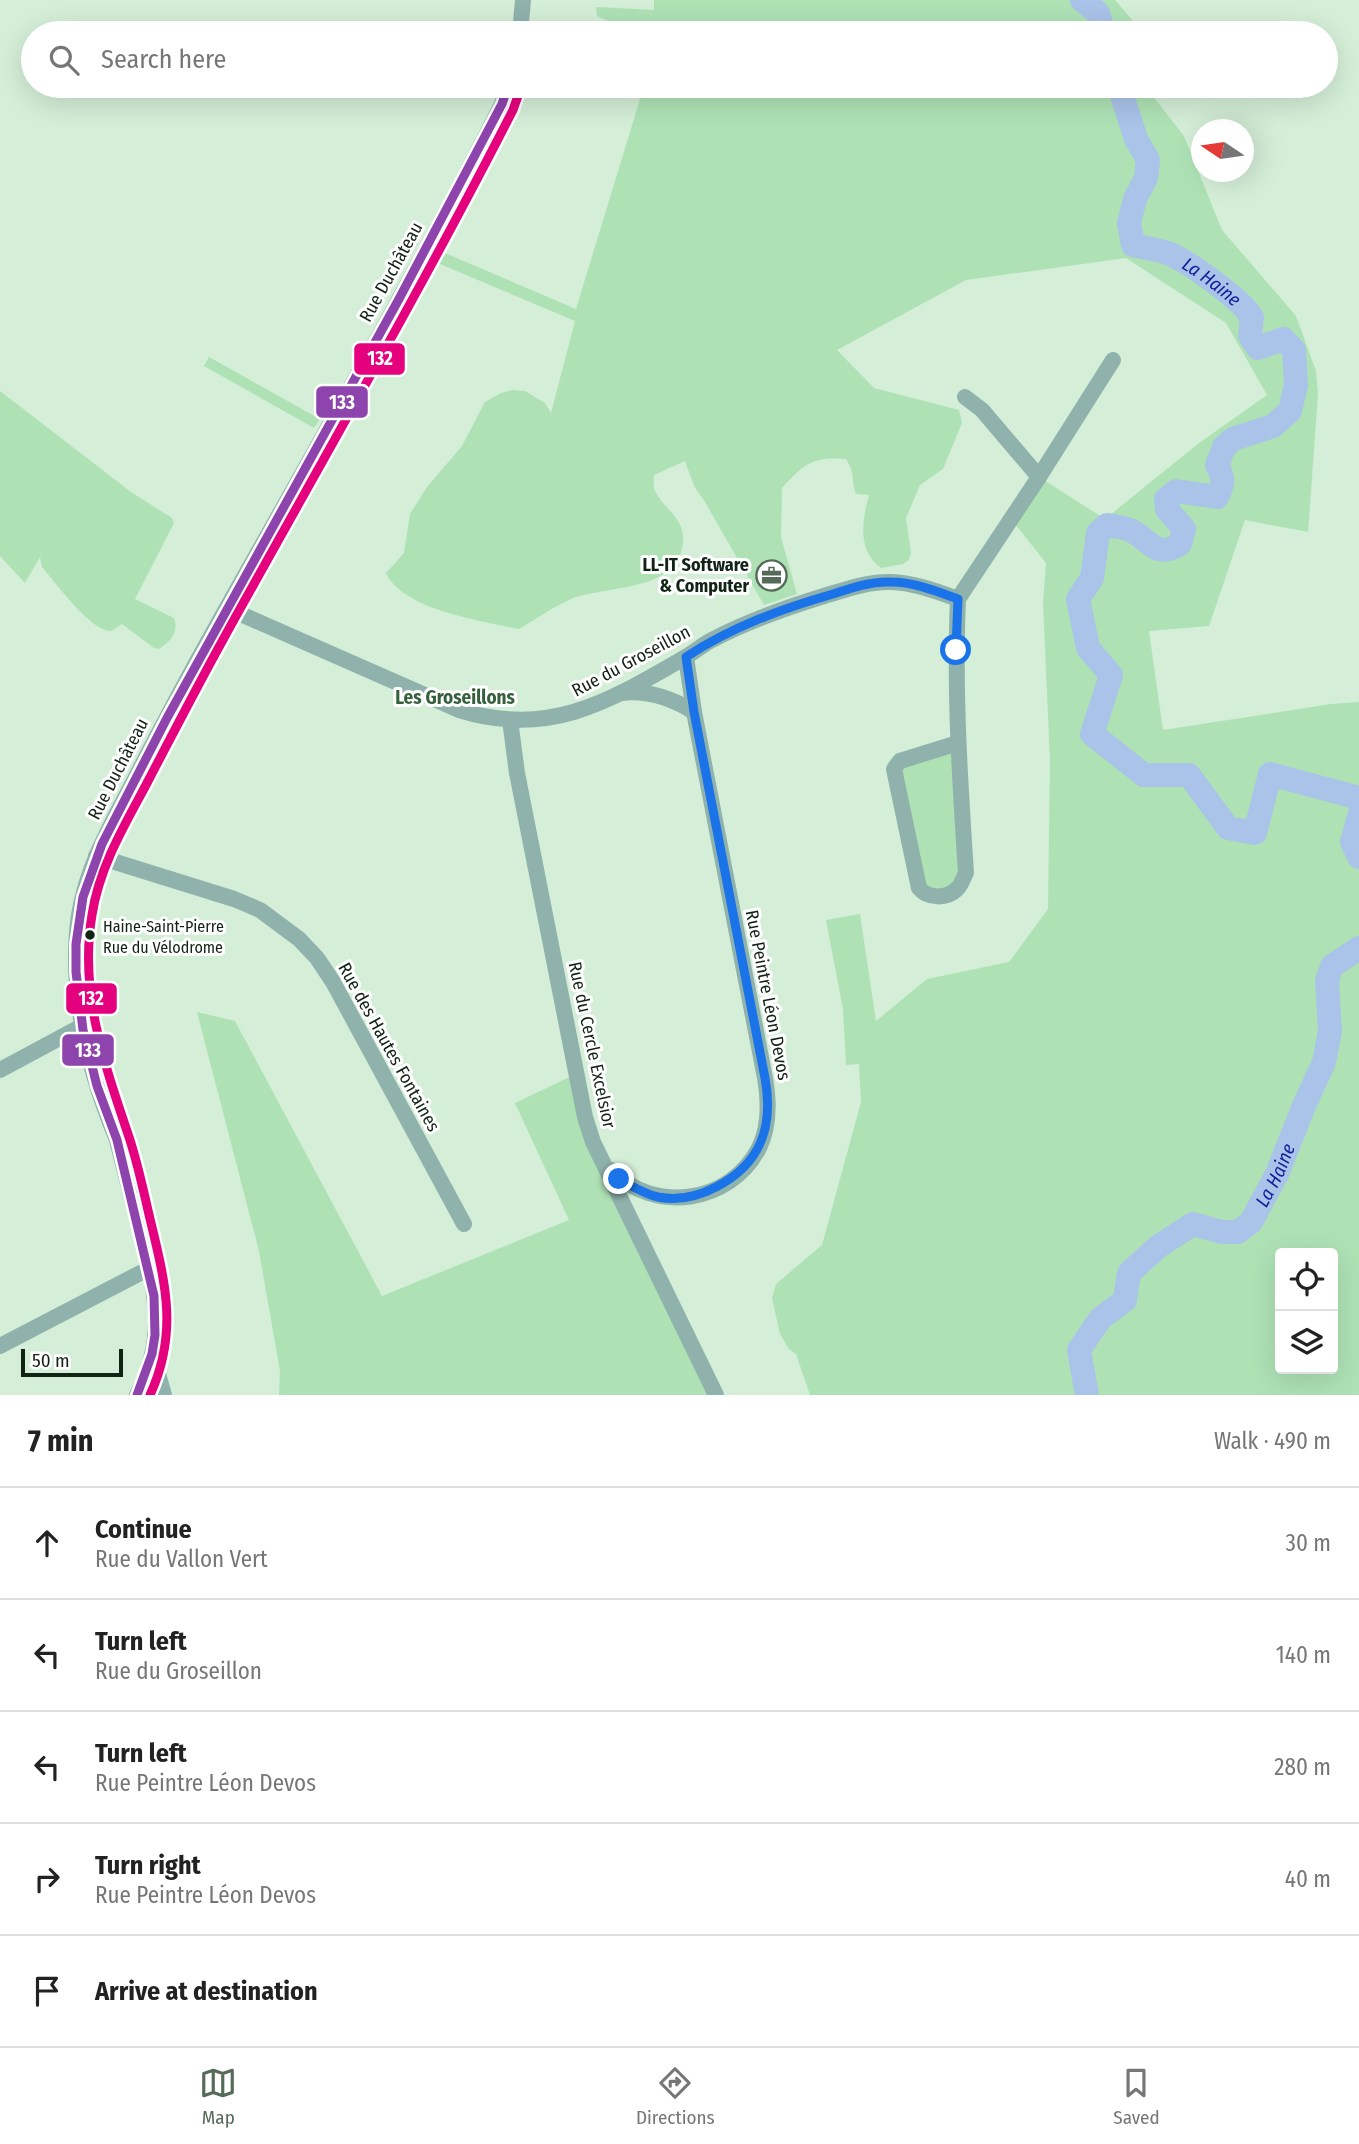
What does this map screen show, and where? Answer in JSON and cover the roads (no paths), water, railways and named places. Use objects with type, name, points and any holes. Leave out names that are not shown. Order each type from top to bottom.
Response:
[{"type":"street","points":[[521,21],[523,0]]},
{"type":"street","name":"Rue Duchâteau","points":[[137,1395],[153,1356],[156,1313],[154,1285],[117,1140],[82,1026],[75,963],[85,890],[96,856],[187,680],[445,214],[504,98]]},
{"type":"street","points":[[958,743],[900,761],[894,769],[919,888],[924,894],[933,896],[948,895],[959,888],[965,873],[958,743],[958,599],[1113,360]]},
{"type":"street","points":[[965,397],[982,410],[1039,477]]},
{"type":"street","name":"Rue du Groseillon","points":[[227,608],[459,710],[510,720],[560,717],[595,705],[709,642],[776,610],[857,587],[890,582],[920,585],[958,599]]},
{"type":"street","name":"Rue Peintre Léon Devos","points":[[607,1166],[619,1179],[656,1197],[680,1199],[703,1194],[728,1181],[746,1165],[759,1146],[766,1122],[768,1108],[765,1078],[694,712],[686,657]]},
{"type":"street","points":[[616,694],[640,692],[675,702],[694,712]]},
{"type":"street","name":"Rue du Cercle Excelsior","points":[[510,720],[517,773],[585,1117],[593,1142],[716,1395]]},
{"type":"street","name":"Rue des Hautes Fontaines","points":[[96,856],[247,904],[271,917],[309,948],[333,982],[464,1224]]},
{"type":"street","points":[[0,1070],[82,1026]]},
{"type":"street","points":[[0,1346],[150,1268]]},
{"type":"street","points":[[153,1356],[164,1395]]},
{"type":"waterway","name":"La Haine","points":[[1082,0],[1098,13],[1100,21]]},
{"type":"waterway","name":"La Haine","points":[[1123,98],[1136,139],[1148,160],[1146,178],[1135,199],[1129,223],[1133,245],[1170,254],[1226,291],[1252,317],[1250,336],[1258,348],[1283,339],[1294,350],[1296,385],[1290,411],[1273,426],[1233,439],[1224,447],[1217,465],[1222,481],[1217,497],[1176,491],[1166,499],[1167,509],[1184,529],[1180,544],[1164,550],[1158,549],[1130,530],[1107,525],[1098,533],[1092,578],[1078,599],[1088,648],[1111,675],[1092,734],[1144,775],[1189,775],[1228,828],[1255,833],[1270,774],[1359,798]]},
{"type":"waterway","name":"La Haine","points":[[1359,816],[1352,842],[1359,857]]},
{"type":"waterway","name":"La Haine","points":[[1087,1395],[1079,1350],[1100,1319],[1125,1300],[1129,1273],[1159,1246],[1193,1224],[1222,1232],[1238,1232],[1251,1222],[1277,1174],[1324,1062],[1330,1031],[1327,981],[1332,966],[1359,948]]},
{"type":"place","name":"LL-IT Software & Computer","points":[[772,575]]},
{"type":"place","name":"Haine-Saint-Pierre Rue du Vélodrome","points":[[90,935]]},
{"type":"district","name":"Les Groseillons","points":[[455,697]]}]
